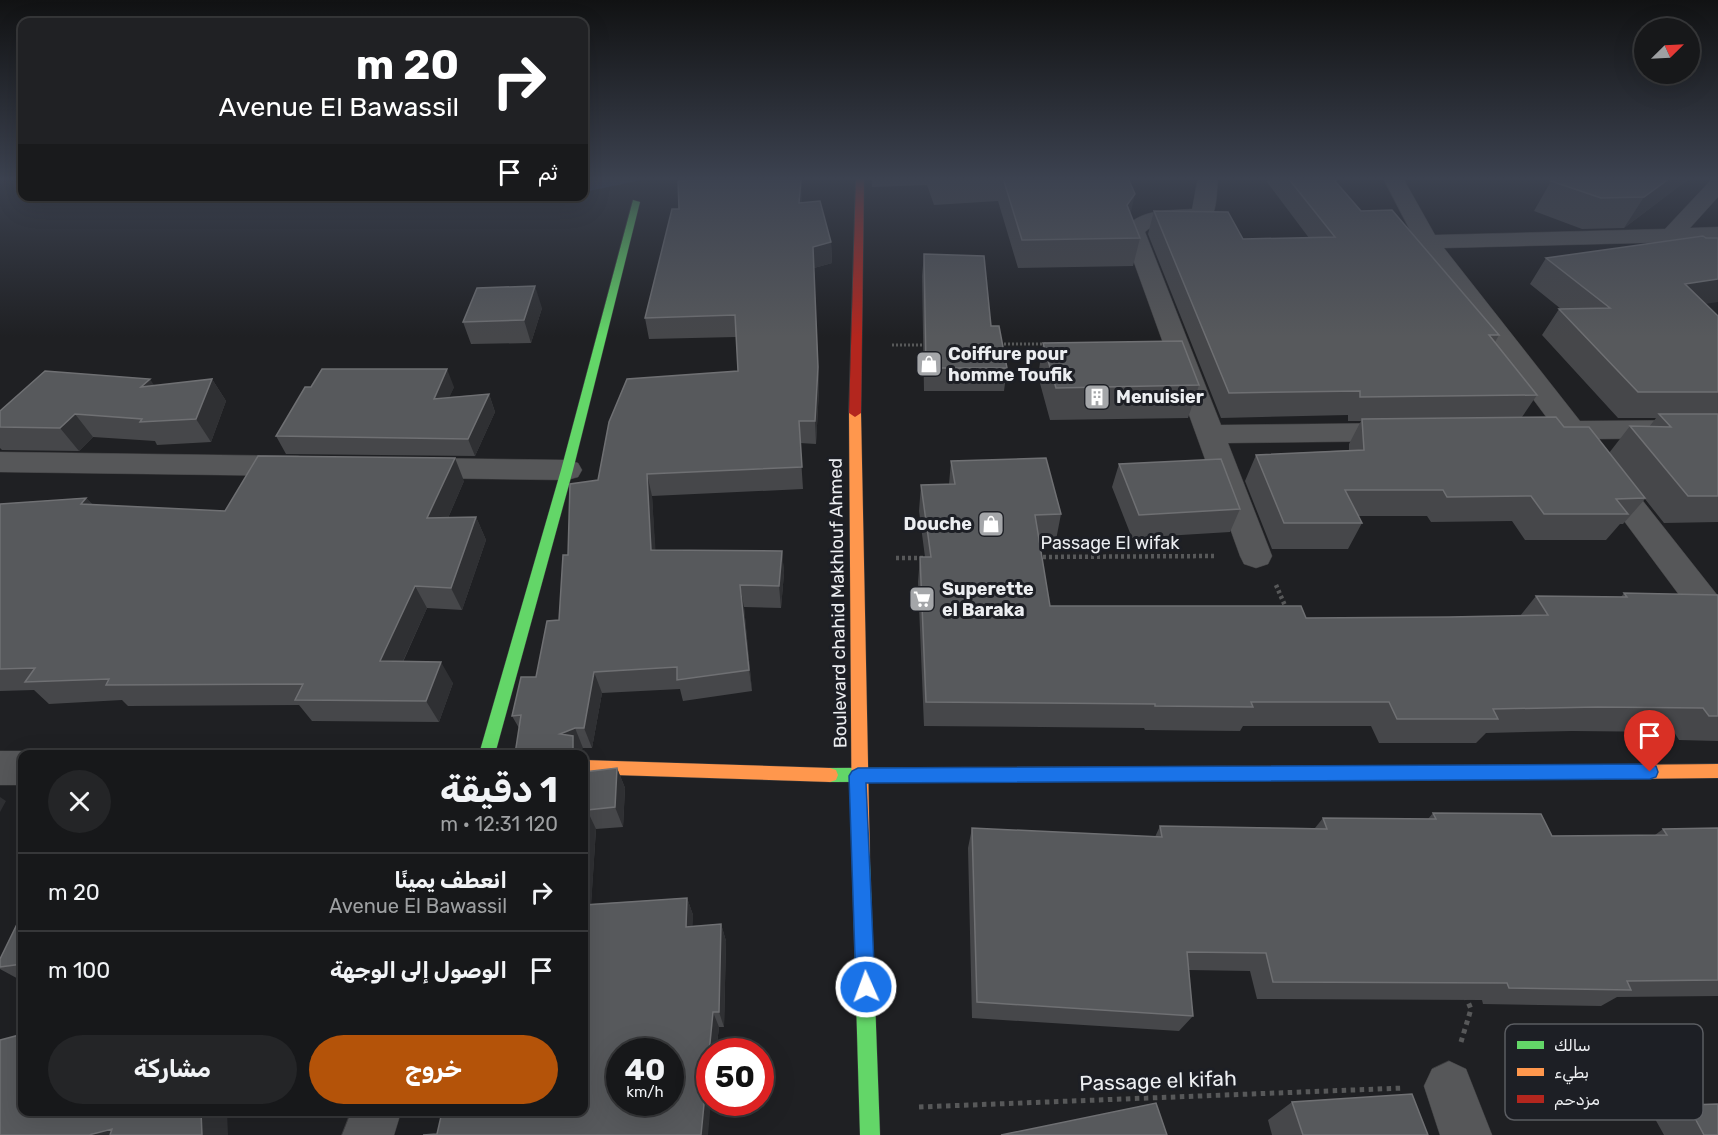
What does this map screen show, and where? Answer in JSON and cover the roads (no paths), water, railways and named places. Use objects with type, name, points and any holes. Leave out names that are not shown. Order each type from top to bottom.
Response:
[{"type":"street","points":[[488,750],[567,470],[629,231]]},
{"type":"street","name":"Boulevard chahid Makhlouf Ahmed","points":[[859,231],[854,474],[858,776],[870,1135]]},
{"type":"street","points":[[1134,231],[1256,556]]},
{"type":"street","points":[[1421,231],[1427,242],[1718,621]]},
{"type":"street","points":[[1672,234],[1675,231]]},
{"type":"street","points":[[1427,242],[1718,234]]},
{"type":"street","points":[[1524,431],[1718,429]]},
{"type":"street","points":[[1210,434],[1431,432]]},
{"type":"street","points":[[0,462],[331,467]]},
{"type":"street","points":[[390,467],[567,470]]},
{"type":"street","points":[[588,767],[858,776],[1718,771]]},
{"type":"street","points":[[0,768],[18,768]]},
{"type":"street","points":[[1449,1086],[1466,1135]]},
{"type":"street","points":[[368,1135],[375,1116]]},
{"type":"place","name":"Coiffure pour homme Toufik","points":[[929,364]]},
{"type":"place","name":"Menuisier","points":[[1097,397]]},
{"type":"place","name":"Douche","points":[[991,524]]},
{"type":"place","name":"Superette el Baraka","points":[[922,599]]}]
